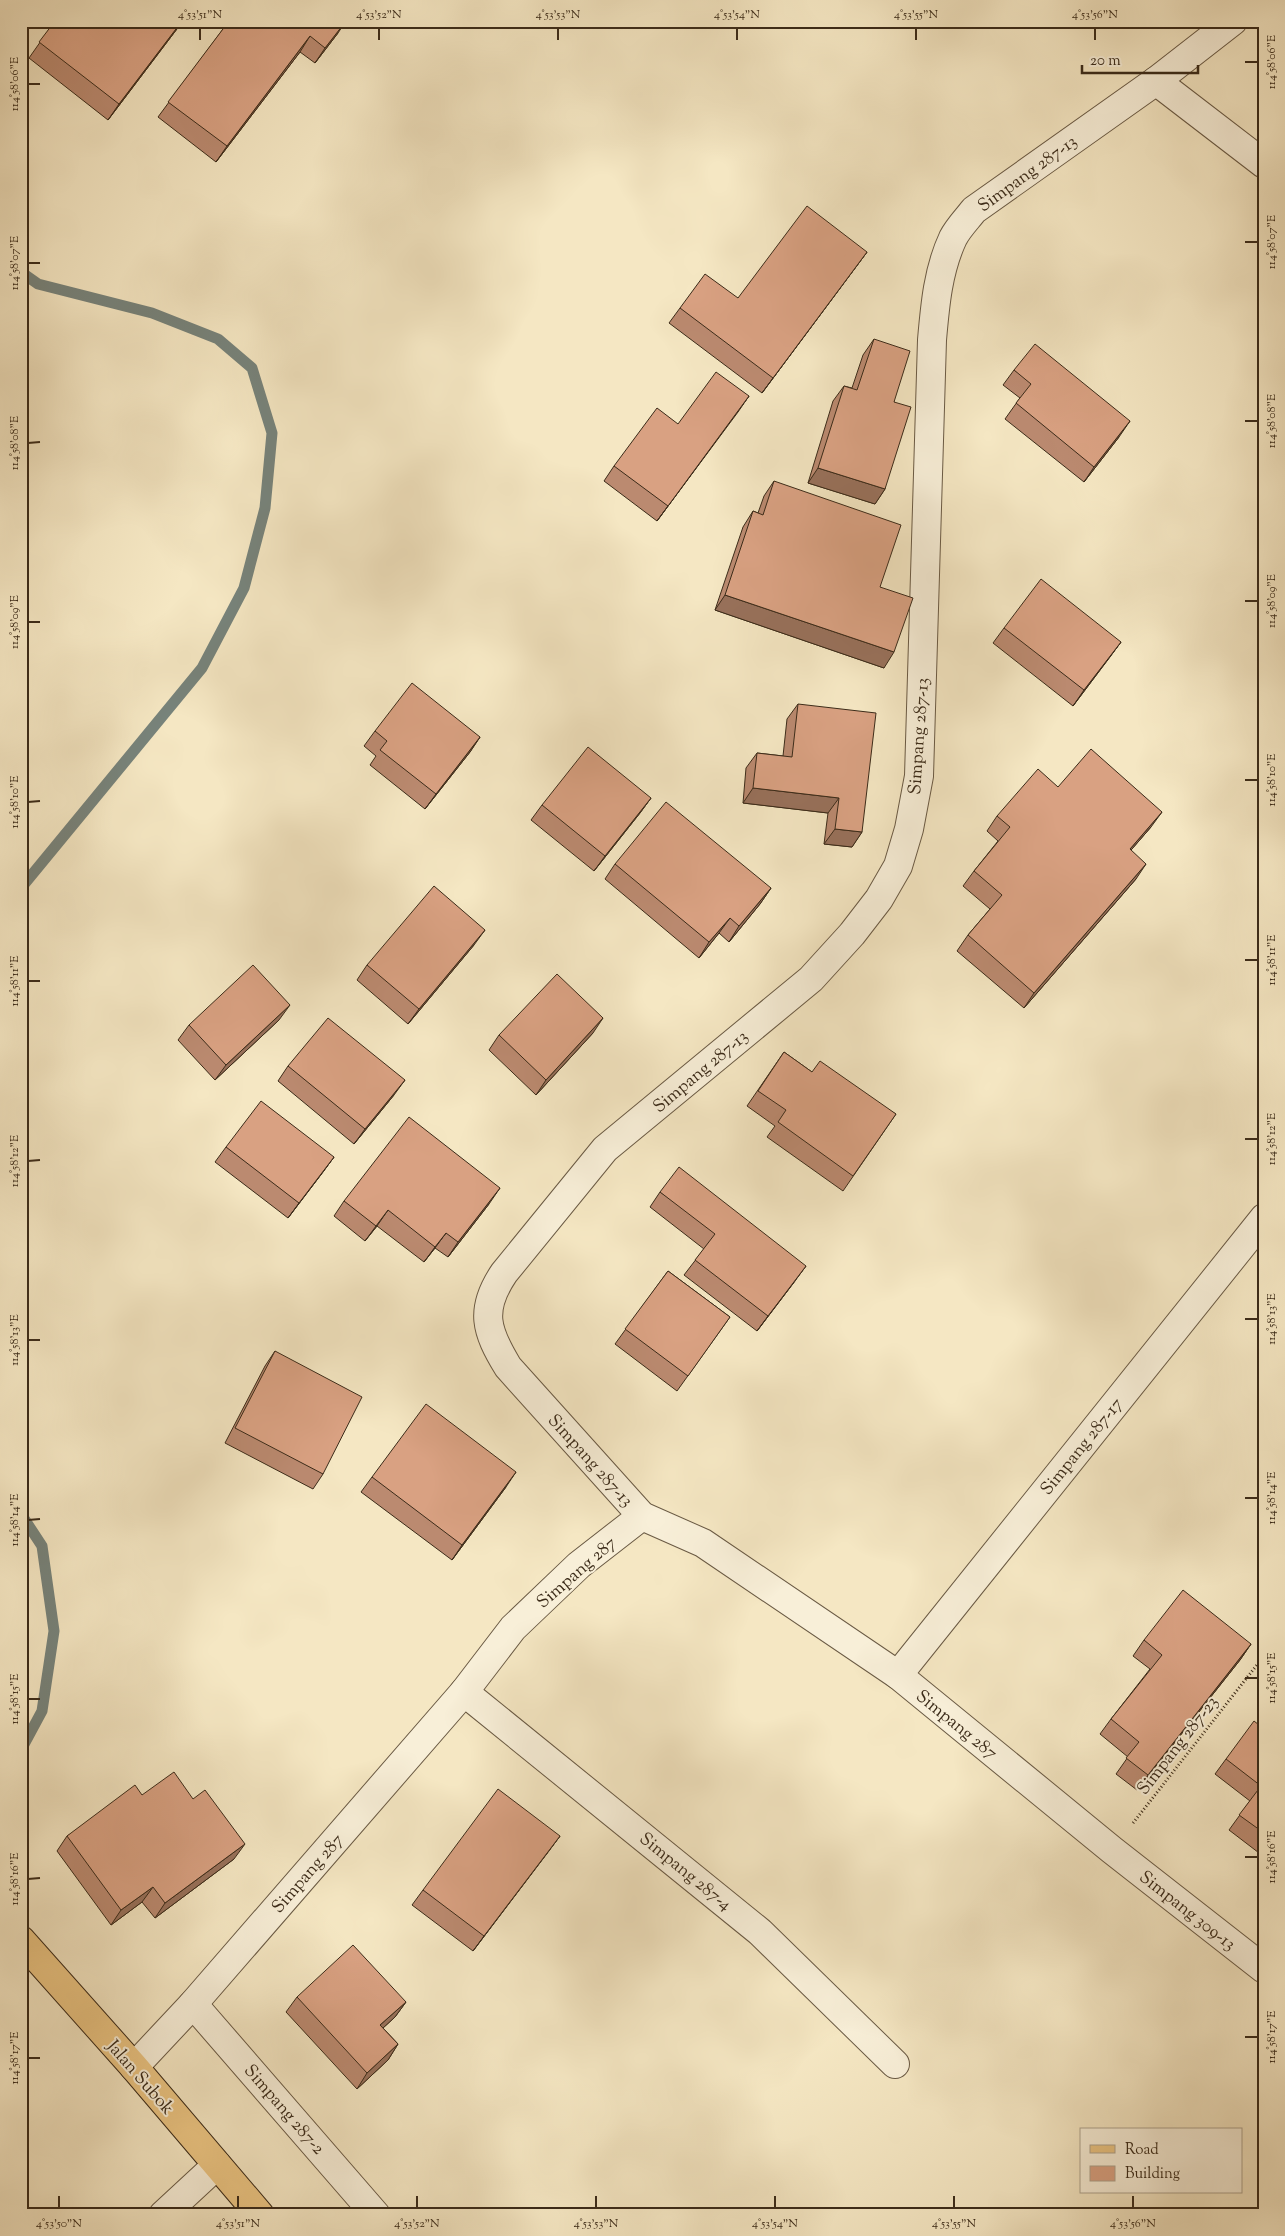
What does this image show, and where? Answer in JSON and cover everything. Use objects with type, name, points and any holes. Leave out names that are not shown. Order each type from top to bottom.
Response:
[{"type":"main road","name":"Jalan Subok","points":[[21,1940],[134,2067],[260,2215]]},
{"type":"street","name":"Simpang 287-13","points":[[642,1516],[508,1367],[496,1348],[489,1328],[488,1312],[492,1292],[504,1273],[605,1149],[811,979],[852,934],[879,899],[898,866],[909,829],[919,776],[932,340],[940,274],[954,237],[974,210],[1156,81],[1232,21]]},
{"type":"street","points":[[1156,81],[1264,164]]},
{"type":"street","name":"Simpang 287-17","points":[[898,1675],[1264,1218]]},
{"type":"street","name":"Simpang 287","points":[[134,2067],[193,2004],[464,1692],[514,1628],[579,1564],[642,1516],[703,1543],[898,1675],[1112,1850]]},
{"type":"street","name":"Simpang 287-4","points":[[464,1692],[760,1932],[895,2064]]},
{"type":"street","name":"Simpang 309-13","points":[[1112,1850],[1264,1969]]},
{"type":"street","name":"Simpang 287-2","points":[[193,2004],[376,2215]]},
{"type":"street","points":[[163,2215],[217,2165]]},
{"type":"path","name":"Simpang 287-23","points":[[1112,1850],[1264,1656]]},
{"type":"building","points":[[55,21],[182,21],[119,104],[39,42]]},
{"type":"building","points":[[229,21],[346,21],[325,48],[310,36],[227,146],[168,102]]},
{"type":"building","points":[[807,206],[867,252],[773,378],[680,308],[705,274],[738,298]]},
{"type":"building","points":[[874,339],[910,351],[894,402],[911,407],[885,489],[818,468],[844,386],[857,390]]},
{"type":"building","points":[[1035,344],[1130,421],[1094,467],[1016,403],[1031,384],[1014,370]]},
{"type":"building","points":[[716,372],[749,396],[668,506],[614,466],[657,408],[678,424]]},
{"type":"building","points":[[774,481],[901,525],[880,587],[913,598],[894,652],[725,595],[753,511],[763,515]]},
{"type":"building","points":[[1041,579],[1121,642],[1084,690],[1004,628]]},
{"type":"building","points":[[412,683],[480,737],[436,794],[380,750],[387,741],[375,731]]},
{"type":"building","points":[[798,704],[876,713],[862,832],[835,829],[839,798],[753,788],[757,753],[792,757]]},
{"type":"building","points":[[588,747],[651,798],[605,856],[542,805]]},
{"type":"building","points":[[1091,749],[1162,812],[1130,849],[1146,864],[1034,993],[968,935],[1002,895],[974,871],[1010,827],[997,816],[1038,769],[1058,787]]},
{"type":"building","points":[[666,802],[771,888],[739,926],[730,918],[709,942],[615,864]]},
{"type":"building","points":[[434,886],[485,930],[419,1009],[367,965]]},
{"type":"building","points":[[253,965],[290,1005],[226,1065],[189,1025]]},
{"type":"building","points":[[557,974],[603,1018],[546,1080],[499,1035]]},
{"type":"building","points":[[328,1018],[405,1080],[365,1129],[288,1066]]},
{"type":"building","points":[[784,1052],[812,1072],[820,1061],[896,1114],[853,1176],[778,1122],[786,1110],[758,1091]]},
{"type":"building","points":[[261,1101],[334,1157],[299,1203],[226,1147]]},
{"type":"building","points":[[409,1117],[500,1188],[458,1242],[446,1233],[435,1247],[388,1210],[376,1226],[344,1201]]},
{"type":"building","points":[[679,1167],[806,1266],[768,1316],[695,1260],[715,1234],[660,1192]]},
{"type":"building","points":[[668,1271],[730,1317],[688,1376],[625,1329]]},
{"type":"building","points":[[275,1351],[362,1397],[323,1474],[235,1428]]},
{"type":"building","points":[[426,1404],[516,1472],[462,1545],[372,1477]]},
{"type":"building","points":[[1183,1590],[1251,1644],[1148,1775],[1126,1758],[1139,1742],[1111,1719],[1162,1655],[1144,1640]]},
{"type":"building","points":[[1254,1721],[1264,1729],[1264,1833],[1239,1815],[1261,1786],[1226,1759]]},
{"type":"building","points":[[174,1772],[193,1799],[205,1790],[245,1844],[165,1903],[153,1887],[121,1910],[67,1836],[135,1785],[142,1795]]},
{"type":"building","points":[[498,1789],[560,1836],[484,1936],[423,1890]]},
{"type":"building","points":[[353,1945],[406,2002],[380,2025],[398,2044],[367,2073],[297,1997]]},
{"type":"waterway","points":[[21,272],[38,284],[152,313],[218,339],[252,368],[272,433],[265,508],[244,588],[202,668],[21,888]]},
{"type":"waterway","points":[[21,1514],[42,1546],[54,1631],[42,1711],[21,1750]]}]
